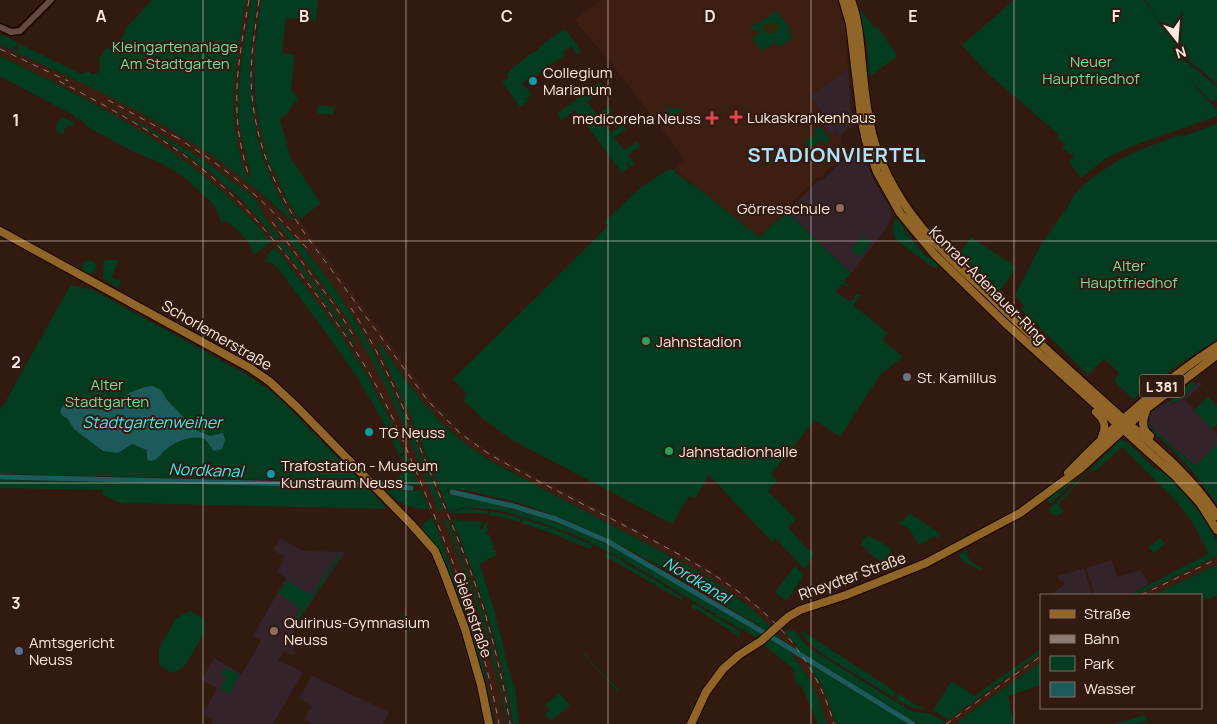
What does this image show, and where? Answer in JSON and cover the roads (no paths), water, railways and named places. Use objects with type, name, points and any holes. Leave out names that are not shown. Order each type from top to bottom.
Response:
[{"type":"main road","name":"Konrad-Adenauer-Ring","points":[[844,0],[852,35],[863,128],[871,156],[888,194],[913,230],[935,255],[1019,336],[1189,490],[1217,530]]},
{"type":"main road","name":"Konrad-Adenauer-Ring","points":[[851,0],[858,29],[870,128],[877,152],[905,206],[931,240],[951,260],[1056,359],[1164,454],[1192,482],[1217,516]]},
{"type":"main road","name":"Schorlemerstraße","points":[[0,231],[214,347],[259,374],[297,407],[411,524]]},
{"type":"main road","name":"Rheydter Straße","points":[[691,724],[706,692],[718,675],[735,658],[763,640],[788,617],[800,610],[846,595],[926,563],[1020,513],[1080,469],[1126,421],[1185,368],[1217,346]]},
{"type":"main road","name":"Rheydter Straße","points":[[1126,421],[1146,409],[1217,356]]},
{"type":"main road","points":[[1083,394],[1104,423],[1104,432],[1100,440]]},
{"type":"main road","points":[[1146,409],[1142,424],[1144,429],[1166,451],[1192,482]]},
{"type":"main road","name":"Rheydter Straße","points":[[1054,488],[1100,440],[1120,427]]},
{"type":"main road","name":"Gielenstraße","points":[[411,524],[434,552],[449,583],[471,646],[489,724]]},
{"type":"street","points":[[0,27],[11,32],[20,31],[51,0]]},
{"type":"water","name":"Stadtgartenweiher","points":[[152,386],[161,390],[167,400],[196,430],[210,436],[223,433],[225,440],[222,449],[214,451],[205,439],[188,438],[167,448],[156,459],[150,461],[147,459],[147,450],[132,444],[118,453],[103,451],[74,429],[67,418],[60,412],[63,405],[86,404],[100,410],[106,409],[114,406],[131,392]]},
{"type":"waterway","name":"Nordkanal","points":[[0,477],[411,488]]},
{"type":"waterway","name":"Nordkanal","points":[[452,492],[513,506],[556,519],[607,541],[763,632],[913,724]]},
{"type":"railway","points":[[249,0],[241,45],[237,88],[239,131],[249,176]]},
{"type":"railway","points":[[259,0],[252,58],[252,98],[260,140],[274,179],[305,234],[428,401],[460,433],[489,454],[698,565],[756,605],[781,629],[802,656],[820,688],[834,724]]},
{"type":"railway","points":[[0,49],[68,81]]},
{"type":"railway","points":[[59,81],[122,115],[163,140],[202,168],[220,184],[272,238],[318,297],[346,337],[372,378],[388,408],[439,528],[478,638],[499,724]]},
{"type":"railway","points":[[108,100],[181,140]]},
{"type":"railway","points":[[175,136],[211,160],[247,188],[280,219],[311,253]]},
{"type":"railway","points":[[272,222],[335,306],[355,338]]},
{"type":"railway","points":[[351,308],[393,385],[478,591],[492,638],[510,724]]},
{"type":"railway","points":[[1143,594],[1217,559]]},
{"type":"railway","points":[[946,724],[1040,657]]},
{"type":"place","name":"Collegium Marianum","points":[[533,81]]},
{"type":"place","name":"Lukaskrankenhaus","points":[[736,117]]},
{"type":"place","name":"medicoreha Neuss","points":[[712,118]]},
{"type":"place","name":"Görresschule","points":[[840,208]]},
{"type":"place","name":"Jahnstadion","points":[[646,341]]},
{"type":"place","name":"St. Kamillus","points":[[907,377]]},
{"type":"place","name":"TG Neuss","points":[[369,432]]},
{"type":"place","name":"Jahnstadionhalle","points":[[669,451]]},
{"type":"place","name":"Trafostation - Museum Kunstraum Neuss","points":[[271,474]]},
{"type":"place","name":"Quirinus-Gymnasium Neuss","points":[[274,631]]},
{"type":"place","name":"Amtsgericht Neuss","points":[[19,651]]},
{"type":"district","name":"STADIONVIERTEL","points":[[837,154]]},
{"type":"park label","name":"Kleingartenanlage Am Stadtgarten","points":[[175,54]]},
{"type":"park label","name":"Neuer Hauptfriedhof","points":[[1091,70]]},
{"type":"park label","name":"Alter Hauptfriedhof","points":[[1129,274]]},
{"type":"park label","name":"Alter Stadtgarten","points":[[107,392]]}]
